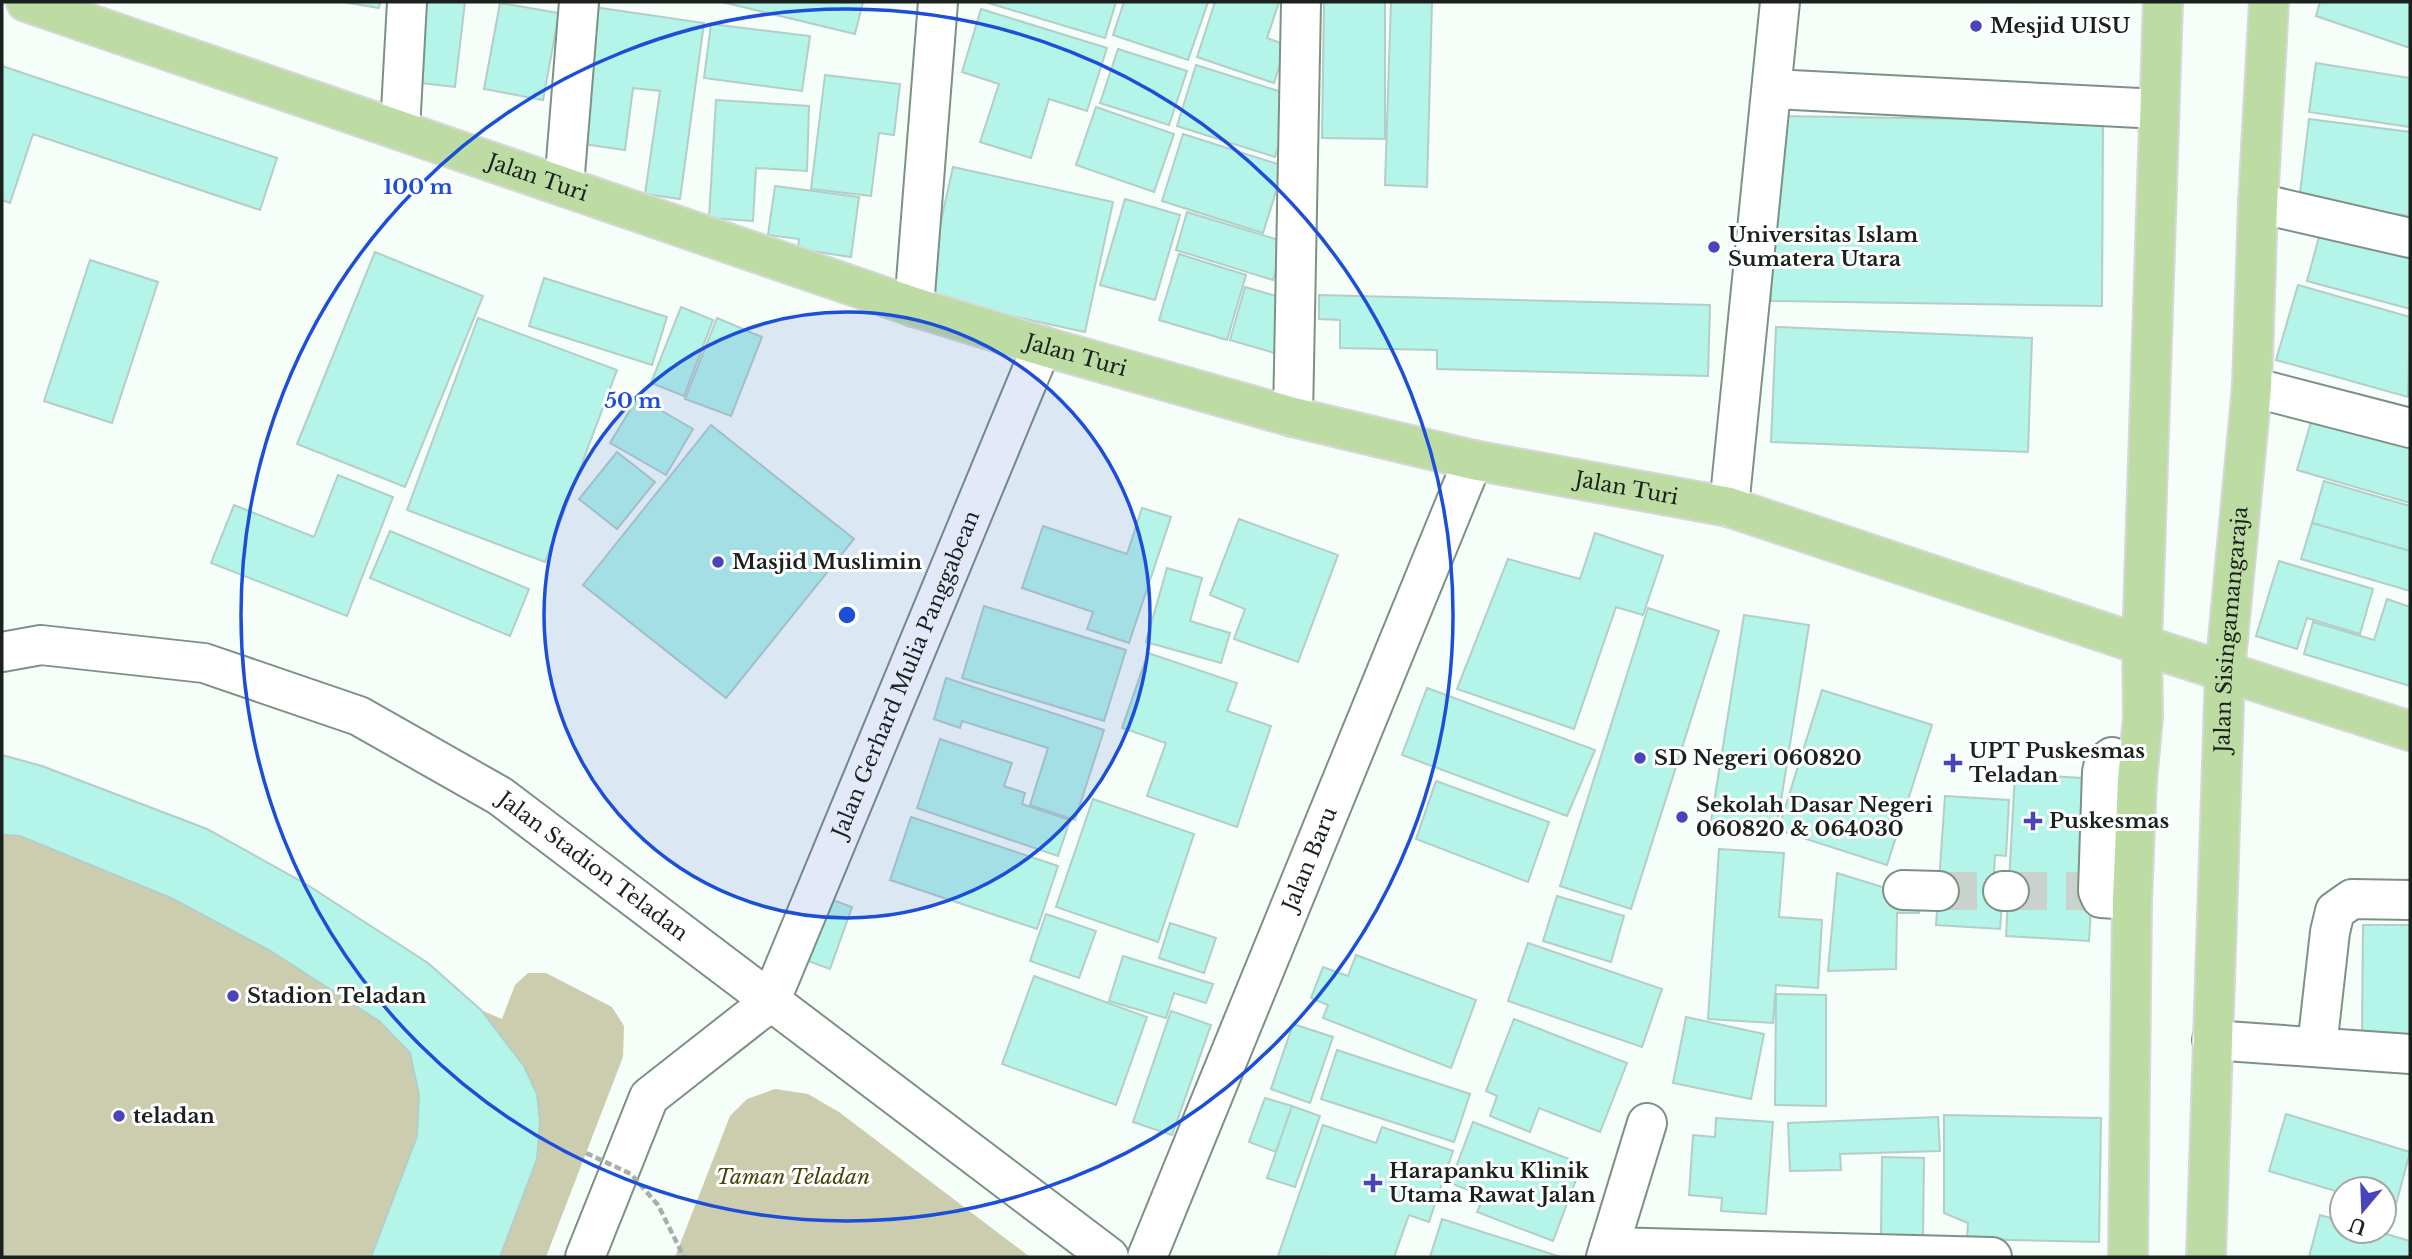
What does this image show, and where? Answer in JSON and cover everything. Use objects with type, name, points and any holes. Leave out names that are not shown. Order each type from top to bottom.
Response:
[{"type":"main road","name":"Jalan Turi","points":[[26,2],[914,307],[1293,417],[1473,460],[1729,507],[2141,645],[2410,731]]},
{"type":"main road","points":[[2128,1257],[2107,894],[2137,780],[2143,717],[2141,645],[2163,2]]},
{"type":"main road","name":"Jalan Sisingamangaraja","points":[[2206,1257],[2225,671],[2252,387],[2258,203],[2269,2]]},
{"type":"street","points":[[400,129],[407,2]]},
{"type":"street","points":[[564,186],[579,2]]},
{"type":"street","points":[[914,307],[938,2]]},
{"type":"street","points":[[1293,417],[1301,2]]},
{"type":"street","points":[[1729,507],[1780,2]]},
{"type":"street","points":[[1773,89],[2160,109]]},
{"type":"street","points":[[2258,203],[2410,238]]},
{"type":"street","name":"Jalan Gerhard Mulia Panggabean","points":[[770,1002],[1042,346]]},
{"type":"street","points":[[2252,387],[2410,428]]},
{"type":"street","name":"Jalan Baru","points":[[1147,1257],[1473,460]]},
{"type":"street","name":"Jalan Stadion Teladan","points":[[2,652],[41,645],[204,663],[359,716],[500,796],[1109,1257]]},
{"type":"street","points":[[2317,1047],[2334,911],[2352,899],[2410,900]]},
{"type":"street","points":[[585,1257],[649,1097],[770,1002]]},
{"type":"street","points":[[2212,1040],[2410,1054]]},
{"type":"street","points":[[1647,1123],[1607,1252],[1992,1257]]},
{"type":"path","points":[[586,1153],[631,1174],[658,1205],[684,1257]]},
{"type":"green space","name":"Stadion Teladan","points":[[2,755],[42,766],[207,829],[306,884],[428,963],[481,1010],[502,1019],[515,985],[528,973],[546,973],[612,1007],[624,1026],[623,1057],[546,1257],[2,1257]]},
{"type":"green space","name":"Taman Teladan","points":[[775,1089],[808,1094],[839,1112],[1030,1257],[675,1257],[730,1116],[747,1099]]},
{"type":"building","points":[[343,2],[380,2],[379,8]]},
{"type":"building","points":[[414,2],[465,2],[455,87],[404,81]]},
{"type":"building","points":[[722,2],[863,2],[855,34]]},
{"type":"building","points":[[985,2],[1116,2],[1105,38]]},
{"type":"building","points":[[1124,2],[1208,2],[1188,60],[1113,35]]},
{"type":"building","points":[[1215,2],[1279,2],[1267,38],[1286,45],[1274,83],[1197,57]]},
{"type":"building","points":[[1324,2],[1385,2],[1385,139],[1322,138]]},
{"type":"building","points":[[1391,2],[1432,2],[1427,187],[1385,185]]},
{"type":"building","points":[[2320,2],[2410,2],[2410,48],[2316,16]]},
{"type":"building","points":[[500,3],[559,13],[543,100],[484,89]]},
{"type":"building","points":[[594,7],[704,23],[680,199],[645,194],[660,91],[633,88],[625,150],[576,143]]},
{"type":"building","points":[[981,9],[1107,48],[1087,111],[1049,99],[1031,158],[980,142],[999,84],[962,72]]},
{"type":"building","points":[[711,24],[810,36],[802,91],[704,78]]},
{"type":"building","points":[[1118,49],[1187,71],[1169,125],[1100,103]]},
{"type":"building","points":[[2316,63],[2410,78],[2410,127],[2309,112]]},
{"type":"building","points":[[1196,65],[1294,96],[1275,157],[1177,126]]},
{"type":"building","points":[[2,66],[277,158],[260,210],[33,134],[10,203],[2,200]]},
{"type":"building","points":[[825,75],[900,84],[894,135],[879,133],[871,196],[811,189]]},
{"type":"building","points":[[716,100],[809,106],[807,171],[756,168],[753,221],[709,218]]},
{"type":"building","points":[[1096,107],[1174,134],[1154,192],[1076,165]]},
{"type":"building","points":[[1774,116],[2103,121],[2102,306],[1771,301]]},
{"type":"building","points":[[2309,119],[2410,132],[2410,216],[2299,201]]},
{"type":"building","points":[[1183,134],[1284,166],[1263,233],[1162,201]]},
{"type":"building","points":[[953,167],[1113,202],[1085,332],[924,297]]},
{"type":"building","points":[[775,186],[859,197],[851,257],[798,249],[799,239],[768,235]]},
{"type":"building","points":[[1125,199],[1180,215],[1155,300],[1100,285]]},
{"type":"building","points":[[1187,212],[1285,242],[1273,280],[1176,250]]},
{"type":"building","points":[[2322,226],[2410,251],[2410,309],[2307,281]]},
{"type":"building","points":[[375,252],[483,296],[405,487],[297,444]]},
{"type":"building","points":[[1179,254],[1246,275],[1227,340],[1159,320]]},
{"type":"building","points":[[90,260],[158,282],[112,423],[44,401]]},
{"type":"building","points":[[544,278],[667,317],[652,365],[529,326]]},
{"type":"building","points":[[2298,285],[2410,317],[2408,397],[2276,360]]},
{"type":"building","points":[[1245,287],[1293,301],[1278,354],[1230,340]]},
{"type":"building","name":"Universitas Islam Sumatera Utara","points":[[1319,295],[1710,305],[1708,376],[1437,369],[1437,350],[1340,348],[1340,320],[1319,319]]},
{"type":"building","points":[[681,307],[713,320],[684,396],[651,383]]},
{"type":"building","points":[[478,318],[617,370],[545,562],[407,510]]},
{"type":"building","points":[[717,318],[762,337],[731,416],[685,399]]},
{"type":"building","points":[[1776,327],[2032,338],[2028,452],[1771,442]]},
{"type":"building","points":[[638,397],[693,429],[666,475],[610,443]]},
{"type":"building","points":[[2315,408],[2410,436],[2410,503],[2297,470]]},
{"type":"building","name":"Masjid Muslimin","points":[[711,425],[854,539],[726,698],[583,585]]},
{"type":"building","points":[[617,452],[655,482],[617,529],[579,499]]},
{"type":"building","points":[[338,475],[393,497],[347,616],[211,563],[234,505],[314,537]]},
{"type":"building","points":[[2324,481],[2410,506],[2410,551],[2312,523]]},
{"type":"building","points":[[1142,508],[1171,517],[1129,643],[1087,629],[1093,612],[1022,588],[1043,526],[1127,554]]},
{"type":"building","points":[[1239,519],[1338,555],[1298,662],[1234,639],[1245,609],[1210,595]]},
{"type":"building","points":[[2312,523],[2410,551],[2410,591],[2301,559]]},
{"type":"building","points":[[390,531],[529,589],[510,636],[370,578]]},
{"type":"building","points":[[1595,533],[1663,556],[1643,615],[1616,607],[1574,729],[1457,689],[1508,559],[1580,579]]},
{"type":"building","points":[[2279,561],[2373,589],[2360,634],[2307,618],[2297,649],[2256,636]]},
{"type":"building","points":[[1167,568],[1202,578],[1190,621],[1230,633],[1221,663],[1146,642]]},
{"type":"building","points":[[2387,599],[2410,607],[2410,686],[2304,654],[2313,622],[2374,640]]},
{"type":"building","points":[[984,606],[1126,650],[1104,721],[962,678]]},
{"type":"building","name":"SD Negeri 060820","points":[[1648,608],[1719,631],[1631,909],[1560,886]]},
{"type":"building","points":[[1744,615],[1809,625],[1776,832],[1711,821]]},
{"type":"building","points":[[1148,653],[1237,683],[1227,711],[1271,726],[1237,827],[1147,796],[1166,743],[1122,728]]},
{"type":"building","points":[[946,678],[1104,730],[1075,820],[1030,805],[1048,748],[962,721],[960,728],[934,719]]},
{"type":"building","points":[[1427,688],[1595,750],[1567,816],[1402,755]]},
{"type":"building","points":[[1822,690],[1932,725],[1887,865],[1778,830]]},
{"type":"building","points":[[940,739],[1012,763],[1004,786],[1025,793],[1022,804],[1070,820],[1058,856],[917,808]]},
{"type":"building","points":[[2,755],[42,766],[207,829],[306,884],[428,963],[481,1010],[524,1066],[537,1094],[540,1121],[537,1159],[500,1257],[371,1257],[417,1136],[419,1095],[410,1053],[379,1021],[269,950],[171,898],[20,836],[2,835]]},
{"type":"building","points":[[2015,774],[2099,779],[2089,941],[2006,936]]},
{"type":"building","points":[[1436,781],[1549,822],[1528,882],[1416,839]]},
{"type":"building","points":[[1945,796],[2009,800],[2006,856],[1995,855],[1993,889],[2003,889],[2000,929],[1936,925]]},
{"type":"building","points":[[1093,799],[1194,834],[1158,942],[1056,907]]},
{"type":"building","points":[[911,817],[1058,866],[1037,929],[890,880]]},
{"type":"building","points":[[1719,849],[1784,853],[1779,917],[1822,920],[1818,988],[1776,985],[1773,1023],[1708,1019]]},
{"type":"building","points":[[1837,873],[1918,898],[1919,913],[1897,913],[1896,969],[1828,971]]},
{"type":"building","points":[[1557,896],[1624,916],[1611,962],[1543,941]]},
{"type":"building","points":[[830,899],[852,907],[830,969],[808,961]]},
{"type":"building","points":[[1046,914],[1096,931],[1079,978],[1030,961]]},
{"type":"building","points":[[1170,923],[1216,938],[1204,973],[1159,958]]},
{"type":"building","points":[[2363,925],[2410,925],[2410,1035],[2362,1034]]},
{"type":"building","points":[[1528,943],[1662,989],[1642,1047],[1508,1001]]},
{"type":"building","points":[[1356,955],[1476,1000],[1451,1068],[1323,1018],[1328,1005],[1311,998],[1323,967],[1348,976]]},
{"type":"building","points":[[1123,956],[1213,984],[1206,1003],[1174,993],[1166,1018],[1109,1001]]},
{"type":"building","points":[[1034,976],[1147,1017],[1116,1105],[1002,1064]]},
{"type":"building","points":[[1776,994],[1826,995],[1826,1106],[1775,1105]]},
{"type":"building","points":[[1171,1011],[1211,1025],[1172,1135],[1133,1122]]},
{"type":"building","points":[[1686,1017],[1764,1034],[1751,1099],[1673,1083]]},
{"type":"building","points":[[1514,1019],[1627,1063],[1600,1132],[1539,1108],[1530,1132],[1490,1116],[1497,1096],[1486,1091]]},
{"type":"building","points":[[1293,1024],[1333,1037],[1310,1103],[1271,1089]]},
{"type":"building","points":[[1337,1050],[1470,1094],[1454,1142],[1321,1099]]},
{"type":"building","points":[[1265,1098],[1292,1106],[1276,1152],[1249,1142]]},
{"type":"building","points":[[1292,1106],[1320,1116],[1295,1187],[1267,1178]]},
{"type":"building","points":[[2286,1114],[2410,1152],[2398,1197],[2398,1175],[2328,1175],[2328,1189],[2269,1171]]},
{"type":"building","points":[[1944,1115],[2101,1118],[2099,1242],[1967,1239],[1968,1223],[1944,1213]]},
{"type":"building","points":[[1938,1117],[1940,1151],[1840,1154],[1841,1170],[1790,1171],[1788,1123]]},
{"type":"building","points":[[1716,1118],[1773,1122],[1766,1214],[1721,1211],[1722,1198],[1689,1195],[1693,1135],[1715,1137]]},
{"type":"building","points":[[1473,1122],[1582,1164],[1553,1241],[1477,1212],[1484,1196],[1450,1183]]},
{"type":"building","name":"Harapanku Klinik Utama Rawat Jalan","points":[[1323,1125],[1376,1143],[1382,1127],[1453,1151],[1429,1222],[1409,1215],[1394,1257],[1278,1256]]},
{"type":"building","points":[[1882,1157],[1924,1158],[1923,1236],[1881,1235]]},
{"type":"building","points":[[2320,1215],[2328,1217],[2328,1245],[2398,1245],[2398,1237],[2410,1241],[2410,1257],[2309,1257]]},
{"type":"building","points":[[1442,1219],[1561,1257],[1430,1257]]},
{"type":"tunnel","points":[[1939,891],[2003,891]]},
{"type":"tunnel","points":[[2009,891],[2092,891]]},
{"type":"place","name":"Mesjid UISU","points":[[1976,26]]},
{"type":"place","name":"Universitas Islam Sumatera Utara","points":[[1714,247]]},
{"type":"place","name":"Masjid Muslimin","points":[[718,562]]},
{"type":"place","name":"SD Negeri 060820","points":[[1640,758]]},
{"type":"place","name":"UPT Puskesmas Teladan","points":[[1953,763]]},
{"type":"place","name":"Sekolah Dasar Negeri 060820 & 064030","points":[[1682,817]]},
{"type":"place","name":"Puskesmas","points":[[2033,821]]},
{"type":"place","name":"Stadion Teladan","points":[[233,996]]},
{"type":"place","name":"teladan","points":[[119,1116]]},
{"type":"place","name":"Harapanku Klinik Utama Rawat Jalan","points":[[1373,1183]]}]
